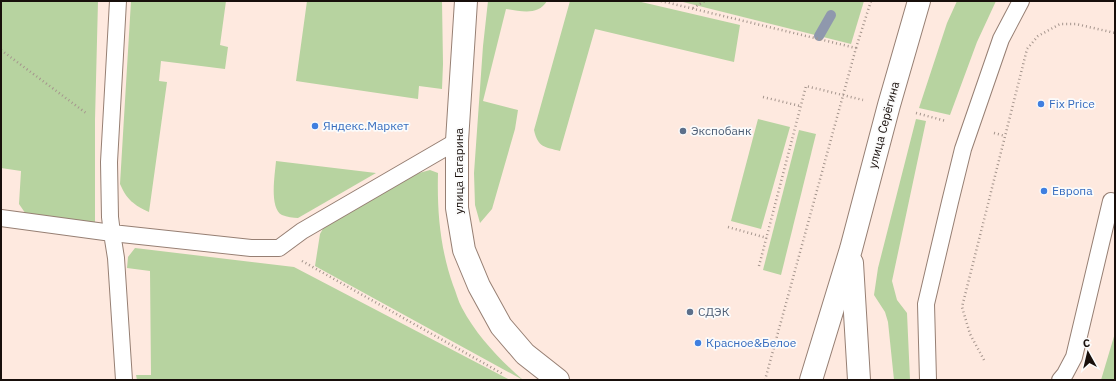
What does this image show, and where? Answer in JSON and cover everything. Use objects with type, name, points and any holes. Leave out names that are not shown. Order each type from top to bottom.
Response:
[{"type":"main road","name":"улица Гагарина","points":[[466,1],[457,140],[457,208],[464,250],[476,279],[501,326],[525,354],[558,380]]},
{"type":"main road","name":"улица Серёгина","points":[[811,380],[852,249],[889,106],[919,1]]},
{"type":"main road","name":"улица Серёгина","points":[[852,249],[859,380]]},
{"type":"lane","points":[[118,1],[109,162],[110,217],[116,258],[124,380]]},
{"type":"lane","points":[[928,380],[926,304],[963,148],[1001,39],[1022,2]]},
{"type":"lane","points":[[1,218],[112,233],[251,248],[279,248],[302,231],[457,140]]},
{"type":"lane","points":[[1060,380],[1074,357],[1112,201]]},
{"type":"path","points":[[660,1],[856,48]]},
{"type":"path","points":[[692,9],[704,1]]},
{"type":"path","points":[[765,380],[842,95],[870,1]]},
{"type":"path","points":[[984,360],[970,334],[962,307],[1027,49],[1038,36],[1060,24],[1076,24],[1115,33]]},
{"type":"path","points":[[1,50],[89,115]]},
{"type":"path","points":[[760,266],[806,86],[951,122]]},
{"type":"path","points":[[763,97],[800,106]]},
{"type":"path","points":[[989,132],[1005,136]]},
{"type":"path","points":[[728,227],[767,238]]},
{"type":"path","points":[[279,248],[507,376]]},
{"type":"green space","points":[[1,1],[98,1],[95,120],[95,225],[30,220],[19,204],[21,171],[1,168]]},
{"type":"green space","points":[[131,1],[226,1],[220,45],[228,47],[225,69],[161,61],[159,81],[167,82],[149,212],[139,207],[132,201],[125,194],[120,184]]},
{"type":"green space","points":[[307,1],[442,1],[442,89],[419,86],[418,99],[296,81]]},
{"type":"green space","points":[[488,1],[547,1],[543,6],[534,11],[506,9],[483,101],[518,110],[515,129],[492,209],[480,223],[475,205],[474,173],[483,46]]},
{"type":"green space","points":[[570,1],[637,1],[740,25],[734,62],[595,29],[560,151],[543,146],[540,144],[534,130]]},
{"type":"green space","points":[[679,1],[864,1],[851,44]]},
{"type":"green space","points":[[957,1],[996,1],[977,42],[950,115],[919,108],[947,23]]},
{"type":"green space","points":[[758,119],[790,127],[761,229],[731,221]]},
{"type":"green space","points":[[916,119],[926,121],[892,281],[897,300],[907,313],[910,380],[894,380],[888,322],[885,312],[874,295],[878,268]]},
{"type":"green space","points":[[799,130],[816,134],[781,275],[763,270]]},
{"type":"green space","points":[[276,161],[376,173],[298,218],[292,218],[282,215],[275,205],[274,182]]},
{"type":"green space","points":[[430,170],[438,173],[438,201],[442,243],[453,285],[461,305],[474,328],[489,347],[523,380],[315,266],[320,234],[325,225],[335,216],[419,173]]},
{"type":"green space","points":[[135,248],[294,267],[510,380],[137,380],[136,375],[151,375],[150,271],[127,268],[128,257]]},
{"type":"green space","points":[[1115,333],[1115,380],[1101,380]]},
{"type":"waterway","points":[[819,36],[831,15]]},
{"type":"place","name":"Fix Price","points":[[1041,104]]},
{"type":"place","name":"Яндекс.Маркет","points":[[315,126]]},
{"type":"place","name":"Экспобанк","points":[[683,131]]},
{"type":"place","name":"Европа","points":[[1044,191]]},
{"type":"place","name":"СДЭК","points":[[690,312]]},
{"type":"place","name":"Красное&Белое","points":[[698,343]]}]
